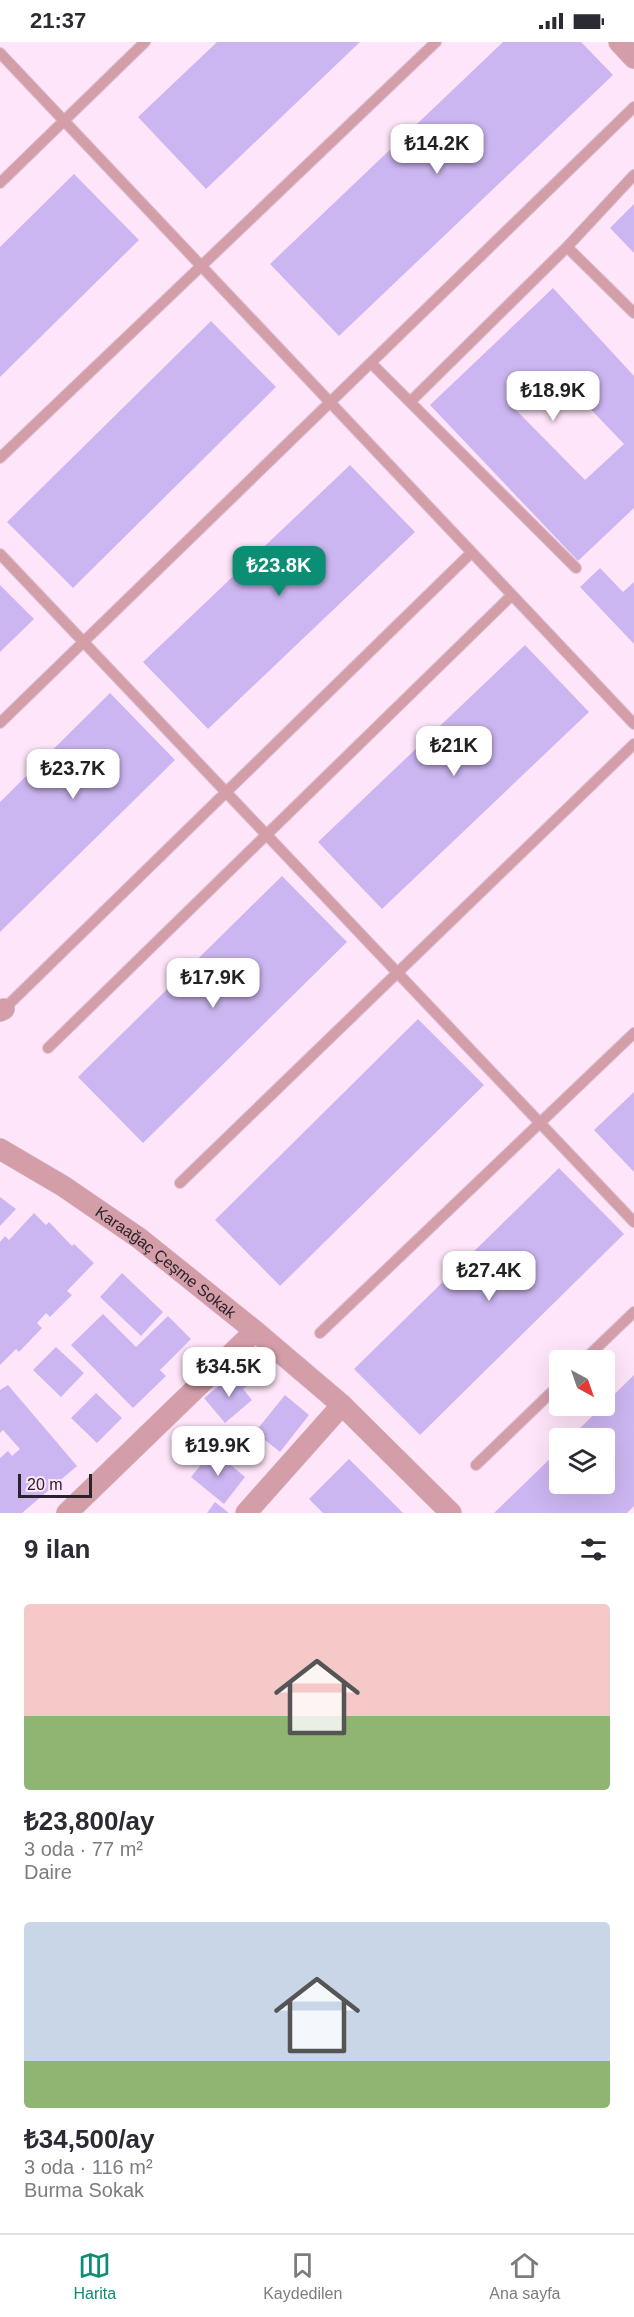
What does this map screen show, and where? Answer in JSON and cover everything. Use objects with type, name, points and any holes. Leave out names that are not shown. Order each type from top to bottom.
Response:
[{"type":"street","points":[[619,42],[634,58]]},
{"type":"street","name":"Karaağaç Çeşme Sokak","points":[[0,1149],[63,1186],[139,1238],[255,1331],[342,1406],[451,1513]]},
{"type":"street","points":[[67,1513],[255,1331]]},
{"type":"street","points":[[246,1513],[342,1406]]},
{"type":"lane","points":[[0,183],[145,42]]},
{"type":"lane","points":[[0,458],[436,42]]},
{"type":"lane","points":[[0,53],[634,724]]},
{"type":"lane","points":[[0,723],[634,107]]},
{"type":"lane","points":[[410,402],[567,247],[634,175]]},
{"type":"lane","points":[[567,247],[634,313]]},
{"type":"lane","points":[[371,363],[576,568]]},
{"type":"lane","points":[[2,1010],[471,553]]},
{"type":"lane","points":[[0,554],[634,1222]]},
{"type":"lane","points":[[48,1048],[512,596]]},
{"type":"lane","points":[[180,1183],[634,744]]},
{"type":"lane","points":[[320,1334],[634,1033]]},
{"type":"lane","points":[[594,1350],[634,1312]]},
{"type":"lane","points":[[476,1465],[549,1395]]},
{"type":"building","points":[[217,42],[360,42],[206,189],[138,117]]},
{"type":"building","points":[[503,42],[581,42],[613,75],[339,336],[270,264]]},
{"type":"building","points":[[74,174],[139,240],[0,377],[0,247]]},
{"type":"building","points":[[634,204],[634,253],[610,228]]},
{"type":"building","points":[[553,288],[634,376],[634,508],[578,561],[430,405]],"holes":[[[555,372],[624,444],[585,480],[515,409]]]},
{"type":"building","points":[[211,321],[276,387],[73,588],[7,522]]},
{"type":"building","points":[[350,465],[415,532],[208,729],[143,662]]},
{"type":"building","points":[[600,568],[623,592],[634,582],[634,644],[580,587]]},
{"type":"building","points":[[0,585],[34,619],[0,652]]},
{"type":"building","points":[[525,645],[589,712],[382,909],[318,842]]},
{"type":"building","points":[[110,693],[175,760],[0,932],[0,802]]},
{"type":"building","points":[[282,876],[347,942],[143,1143],[78,1077]]},
{"type":"building","points":[[418,1019],[484,1085],[280,1286],[215,1220]]},
{"type":"building","points":[[634,1092],[634,1172],[594,1130]]},
{"type":"building","points":[[559,1168],[624,1234],[420,1435],[354,1369]]},
{"type":"building","points":[[0,1197],[16,1209],[0,1226]]},
{"type":"building","points":[[34,1213],[46,1225],[49,1222],[72,1246],[74,1244],[94,1263],[67,1291],[72,1295],[50,1317],[46,1313],[37,1323],[42,1328],[19,1352],[16,1349],[0,1365],[0,1242],[5,1236],[9,1240]]},
{"type":"building","points":[[122,1273],[163,1312],[141,1336],[100,1297]]},
{"type":"building","points":[[103,1314],[136,1347],[168,1316],[191,1339],[160,1370],[166,1376],[133,1408],[71,1345]]},
{"type":"building","points":[[56,1347],[84,1373],[61,1397],[33,1370]]},
{"type":"building","points":[[236,1372],[247,1386],[243,1389],[252,1400],[225,1423],[204,1398]]},
{"type":"building","points":[[634,1375],[634,1506],[627,1513],[494,1513],[549,1460],[549,1494],[615,1494],[615,1428],[580,1428],[592,1416],[615,1416],[615,1394]]},
{"type":"building","points":[[8,1385],[77,1466],[22,1513],[0,1513],[0,1458],[8,1451],[12,1456],[20,1449],[3,1430],[0,1433],[0,1390]]},
{"type":"building","points":[[96,1393],[122,1418],[97,1443],[71,1418]]},
{"type":"building","points":[[285,1395],[309,1415],[280,1452],[255,1432]]},
{"type":"building","points":[[213,1450],[245,1477],[224,1504],[191,1477]]},
{"type":"building","points":[[349,1459],[403,1513],[323,1513],[309,1499]]},
{"type":"building","points":[[215,1502],[229,1513],[207,1513]]}]
